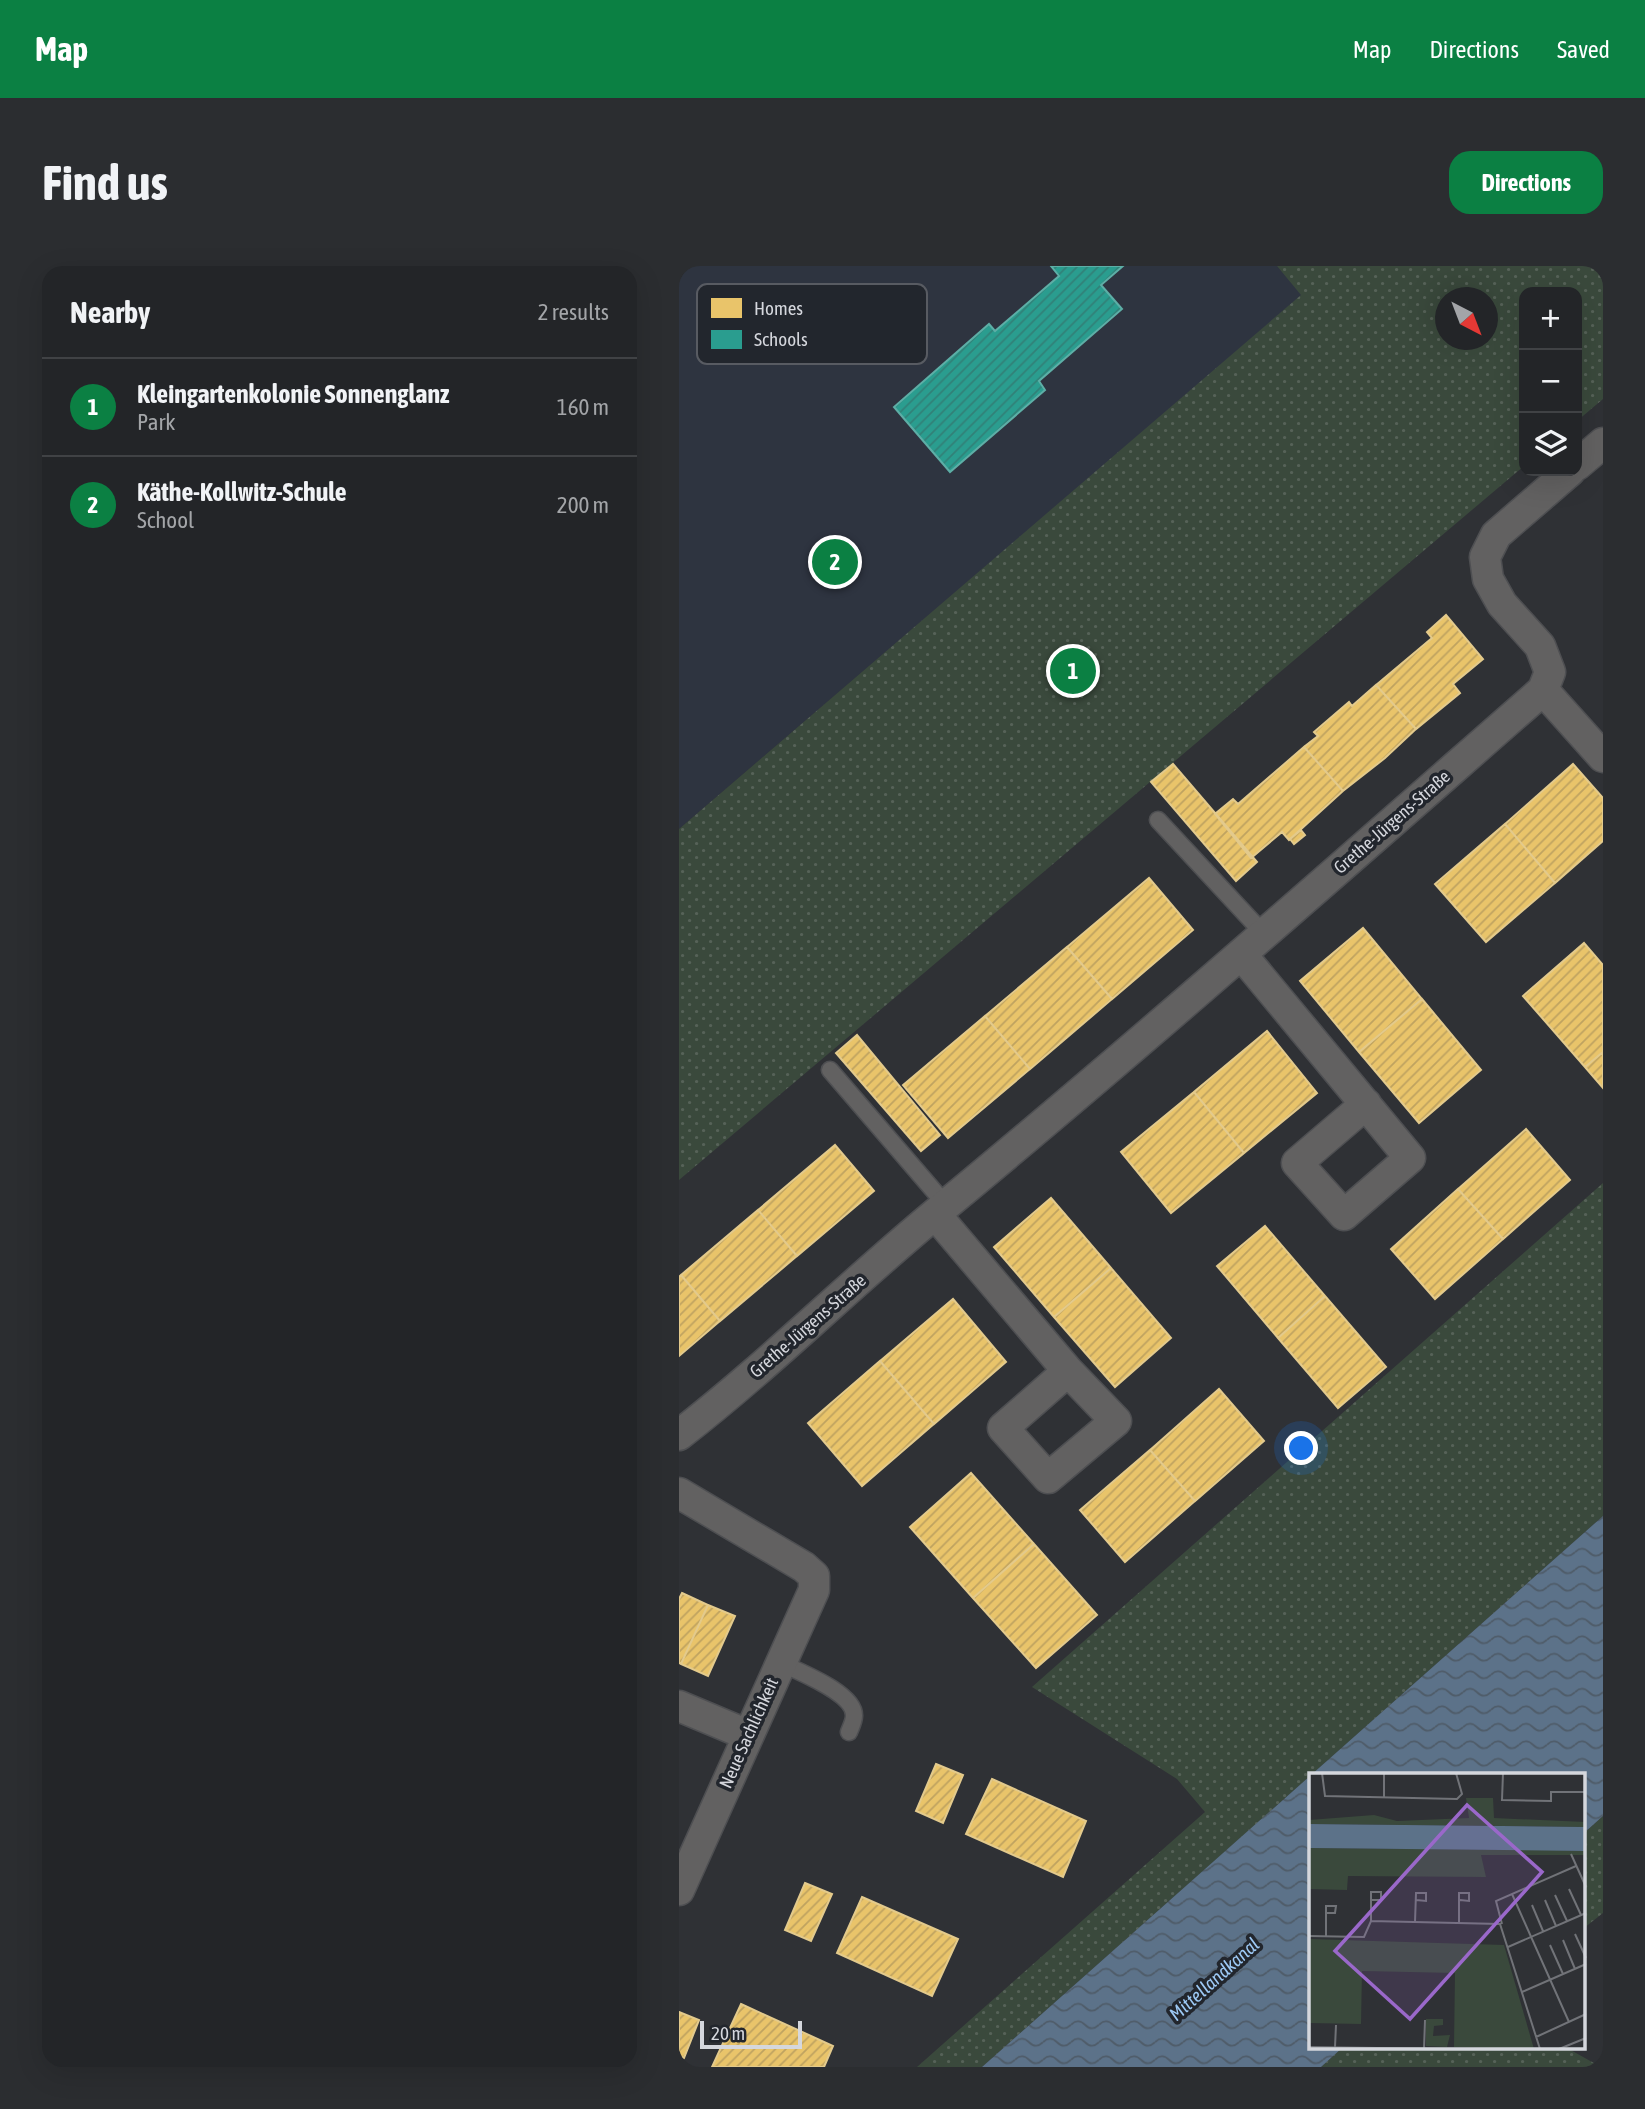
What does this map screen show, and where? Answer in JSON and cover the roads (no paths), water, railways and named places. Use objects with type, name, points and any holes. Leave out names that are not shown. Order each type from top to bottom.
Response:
[{"type":"street","points":[[1582,461],[1603,443]]},
{"type":"street","points":[[1564,476],[1496,535],[1485,556],[1488,579],[1502,604],[1540,646],[1551,671],[1543,690],[1603,757]]},
{"type":"street","name":"Grethe-Jürgens-Straße","points":[[679,1435],[735,1390],[941,1209],[1241,954],[1543,690]]},
{"type":"street","points":[[1241,954],[1366,1104]]},
{"type":"street","points":[[941,1209],[1068,1371]]},
{"type":"street","name":"Neue Sachlichkeit","points":[[679,1493],[804,1567],[814,1576],[814,1590],[679,1889]]},
{"type":"street","points":[[679,1706],[748,1735]]},
{"type":"lane","points":[[1158,820],[1263,934]]},
{"type":"lane","points":[[830,1070],[941,1209]]},
{"type":"lane","points":[[781,1663],[837,1691],[851,1703],[854,1715],[849,1732]]},
{"type":"water","points":[[1603,1516],[1603,1816],[1585,1832],[1585,1773],[1313,1773]]},
{"type":"water","name":"Mittellandkanal","points":[[1309,1777],[1309,2050],[1340,2050],[1321,2067],[982,2067]]},
{"type":"place","name":"Käthe-Kollwitz-Schule","points":[[835,562]]},
{"type":"place","name":"Kleingartenkolonie Sonnenglanz","points":[[1073,671]]}]
